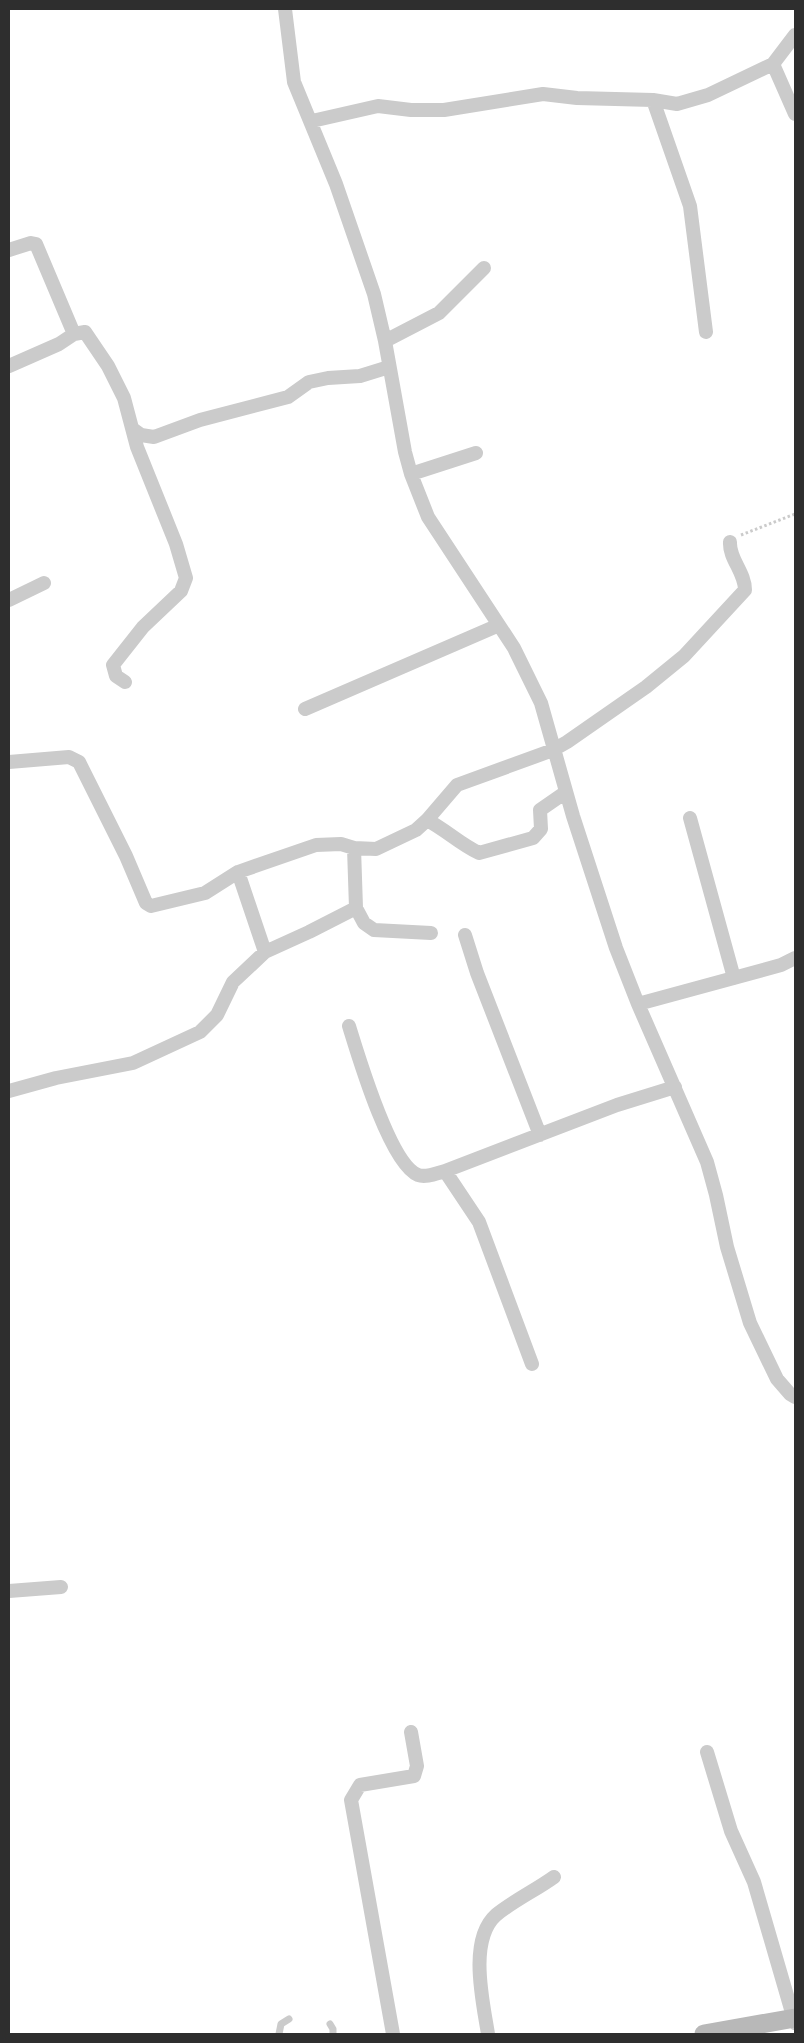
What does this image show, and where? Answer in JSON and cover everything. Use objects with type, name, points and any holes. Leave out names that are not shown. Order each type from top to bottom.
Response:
[{"type":"main road","points":[[704,2034],[795,2020]]},
{"type":"street","points":[[285,9],[294,82],[312,121],[336,184],[374,294],[386,341],[401,435],[411,474],[428,517],[440,539],[499,625],[529,675],[541,703],[566,792],[616,948],[638,1004],[707,1162],[727,1247],[750,1324],[777,1379],[795,1397]]},
{"type":"street","points":[[312,121],[378,106],[411,110],[444,110],[543,94],[577,98],[653,100],[676,104],[708,95],[773,64],[795,35]]},
{"type":"street","points":[[773,64],[795,114]]},
{"type":"street","points":[[653,100],[690,206],[706,332]]},
{"type":"street","points":[[9,250],[30,243],[36,244],[74,334]]},
{"type":"street","points":[[386,341],[439,313],[484,268]]},
{"type":"street","points":[[9,366],[51,348],[74,334],[85,332],[94,343],[124,398],[145,470],[176,544],[186,578],[181,591],[143,627],[113,664],[116,676],[125,682]]},
{"type":"street","points":[[134,430],[141,435],[154,437],[209,418],[288,397],[309,382],[328,378],[360,376],[389,367]]},
{"type":"street","points":[[411,474],[476,453]]},
{"type":"street","points":[[9,762],[69,757],[79,762],[148,905],[155,906],[200,895],[238,872],[316,845],[341,844],[354,848],[376,849],[404,837],[427,820],[457,785],[554,750],[684,656],[744,592],[745,579],[731,551],[730,542]]},
{"type":"street","points":[[9,600],[44,583]]},
{"type":"street","points":[[304,709],[499,625]]},
{"type":"street","points":[[427,820],[448,830],[464,846],[479,853],[533,838],[541,829],[540,810],[566,792]]},
{"type":"street","points":[[690,818],[734,978]]},
{"type":"street","points":[[354,848],[356,908],[364,923],[374,930],[431,933]]},
{"type":"street","points":[[238,872],[265,952]]},
{"type":"street","points":[[9,1091],[56,1078],[133,1062],[200,1032],[217,1015],[234,982],[265,952],[356,908]]},
{"type":"street","points":[[465,935],[477,973],[540,1135]]},
{"type":"street","points":[[638,1004],[781,965],[795,958]]},
{"type":"street","points":[[349,1026],[366,1080],[384,1127],[400,1154],[410,1168],[418,1175],[424,1176],[445,1171],[617,1105],[675,1087]]},
{"type":"street","points":[[445,1171],[479,1222],[532,1364]]},
{"type":"street","points":[[9,1591],[61,1587]]},
{"type":"street","points":[[393,2034],[351,1800],[360,1785],[414,1776],[417,1766],[411,1732]]},
{"type":"street","points":[[707,1752],[731,1832],[754,1882],[795,2020]]},
{"type":"street","points":[[488,2034],[480,1977],[485,1930],[496,1916],[554,1877]]},
{"type":"lane","points":[[279,2034],[281,2024],[289,2019]]},
{"type":"lane","points":[[330,2024],[333,2034]]},
{"type":"path","points":[[730,542],[733,538],[765,524],[795,514]]}]
